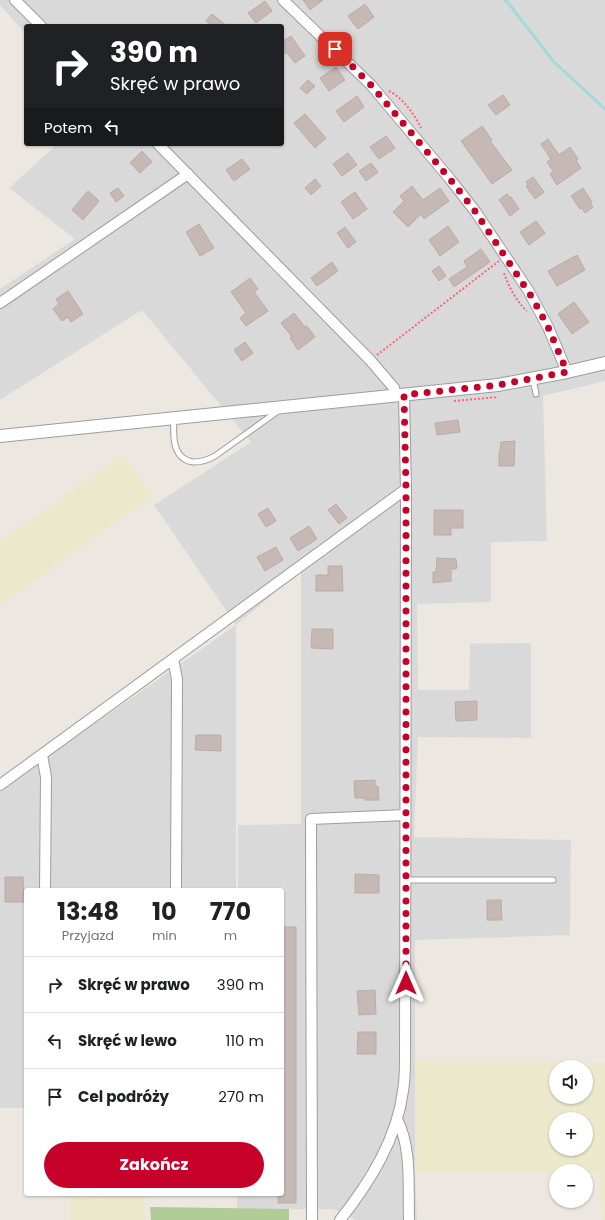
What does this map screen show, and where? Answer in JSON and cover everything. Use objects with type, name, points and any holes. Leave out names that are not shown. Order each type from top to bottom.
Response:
[{"type":"street","points":[[15,0],[39,24]]},
{"type":"street","points":[[284,0],[371,85],[475,211],[531,296],[548,327],[567,372]]},
{"type":"street","points":[[160,146],[370,360],[400,396],[406,489],[406,880],[405,1057],[403,1091],[391,1138],[374,1173],[340,1220]]},
{"type":"street","points":[[0,303],[188,174]]},
{"type":"street","points":[[0,436],[498,385],[534,379],[605,363]]},
{"type":"street","points":[[0,786],[406,489]]},
{"type":"street","points":[[173,659],[177,679],[176,888]]},
{"type":"street","points":[[42,754],[46,777],[46,888]]},
{"type":"street","points":[[312,1220],[311,819],[406,815]]},
{"type":"street","points":[[397,1118],[403,1131],[407,1148],[409,1220]]},
{"type":"lane","points":[[534,379],[536,394]]},
{"type":"lane","points":[[174,418],[173,436],[176,448],[180,455],[187,461],[195,462],[204,461],[215,456],[284,407]]},
{"type":"lane","points":[[406,880],[553,880]]},
{"type":"path","points":[[370,360],[500,260],[502,266]]},
{"type":"path","points":[[504,272],[508,283],[520,304],[532,315]]},
{"type":"shaded area","points":[[0,0],[605,0],[605,381],[543,396],[547,541],[491,542],[491,602],[417,604],[418,690],[469,690],[470,644],[531,643],[531,738],[418,737],[414,837],[571,840],[570,935],[415,940],[415,1172],[417,1220],[354,1220],[353,1218],[334,1209],[237,1209],[237,1196],[284,1196],[284,888],[238,888],[238,825],[301,824],[301,571],[236,625],[154,505],[251,442],[142,310],[0,400],[0,289],[75,239],[9,188],[55,146],[284,146],[284,24],[24,24],[24,32],[0,5]]},
{"type":"shaded area","points":[[122,455],[153,496],[0,606],[0,541]]},
{"type":"shaded area","points":[[236,625],[236,888],[24,888],[24,1108],[0,1108],[0,790]]},
{"type":"shaded area","points":[[415,1061],[549,1062],[549,1104],[593,1104],[593,1063],[605,1063],[605,1220],[602,1220],[599,1173],[593,1173],[593,1164],[549,1164],[549,1173],[415,1172]]},
{"type":"shaded area","points":[[145,1196],[145,1220],[69,1220],[69,1197]]},
{"type":"green space","points":[[150,1207],[289,1209],[289,1220],[151,1220]]},
{"type":"building","points":[[303,0],[323,0],[310,10]]},
{"type":"building","points":[[265,1],[272,11],[256,23],[248,13]]},
{"type":"building","points":[[365,4],[374,17],[358,29],[348,16]]},
{"type":"building","points":[[212,14],[224,24],[210,24],[206,21]]},
{"type":"building","points":[[291,36],[305,56],[295,63],[284,52],[284,41]]},
{"type":"building","points":[[336,67],[345,80],[329,91],[320,78]]},
{"type":"building","points":[[308,80],[315,86],[307,94],[300,88]]},
{"type":"building","points":[[503,95],[510,105],[496,115],[488,105]]},
{"type":"building","points":[[357,96],[364,107],[344,122],[336,111]]},
{"type":"building","points":[[305,114],[326,138],[315,148],[294,123]]},
{"type":"building","points":[[482,126],[492,140],[490,141],[512,170],[492,184],[461,141]]},
{"type":"building","points":[[386,136],[395,148],[379,159],[370,147]]},
{"type":"building","points":[[548,139],[559,155],[570,147],[578,159],[576,161],[581,168],[557,185],[550,174],[553,171],[547,162],[551,159],[541,144]]},
{"type":"building","points":[[142,151],[152,162],[140,173],[130,163]]},
{"type":"building","points":[[348,153],[357,165],[342,176],[333,164]]},
{"type":"building","points":[[242,159],[250,169],[234,181],[226,170]]},
{"type":"building","points":[[371,163],[378,172],[366,181],[359,171]]},
{"type":"building","points":[[533,177],[544,192],[535,199],[526,186],[528,185],[526,182]]},
{"type":"building","points":[[315,179],[321,186],[311,195],[305,188]]},
{"type":"building","points":[[412,186],[423,200],[440,188],[449,201],[424,219],[421,214],[408,227],[393,212],[404,201],[400,196]]},
{"type":"building","points":[[118,188],[124,196],[116,202],[110,193]]},
{"type":"building","points":[[583,188],[592,202],[590,203],[593,207],[585,213],[582,208],[580,209],[571,196]]},
{"type":"building","points":[[88,191],[99,201],[83,220],[72,210]]},
{"type":"building","points":[[355,192],[367,209],[353,219],[341,202]]},
{"type":"building","points":[[507,194],[511,197],[519,209],[510,216],[499,200]]},
{"type":"building","points":[[536,221],[545,233],[529,245],[520,232]]},
{"type":"building","points":[[199,224],[214,248],[200,256],[186,232]]},
{"type":"building","points":[[448,226],[459,242],[440,256],[429,240]]},
{"type":"building","points":[[345,227],[356,242],[348,248],[337,233]]},
{"type":"building","points":[[481,249],[490,262],[454,287],[449,279],[467,267],[464,261]]},
{"type":"building","points":[[577,255],[585,270],[557,286],[548,271]]},
{"type":"building","points":[[332,262],[338,271],[317,286],[311,278]]},
{"type":"building","points":[[439,266],[446,276],[439,281],[432,271]]},
{"type":"building","points":[[250,278],[258,289],[254,292],[268,311],[246,326],[240,318],[246,313],[231,292]]},
{"type":"building","points":[[68,291],[83,314],[71,322],[68,317],[62,321],[53,309],[59,304],[56,299]]},
{"type":"building","points":[[574,302],[589,322],[572,334],[558,314]]},
{"type":"building","points":[[294,313],[305,327],[307,326],[315,337],[298,350],[290,338],[292,337],[281,323]]},
{"type":"building","points":[[245,342],[253,353],[242,361],[234,350]]},
{"type":"building","points":[[458,420],[460,432],[437,435],[435,423]]},
{"type":"building","points":[[515,441],[514,466],[499,466],[501,442]]},
{"type":"building","points":[[336,504],[347,518],[339,524],[328,510]]},
{"type":"building","points":[[268,508],[276,521],[266,527],[258,514]]},
{"type":"building","points":[[434,510],[463,510],[463,528],[451,528],[451,535],[434,535]]},
{"type":"building","points":[[309,526],[317,539],[298,551],[290,538]]},
{"type":"building","points":[[276,547],[283,560],[265,571],[257,557]]},
{"type":"building","points":[[437,558],[456,559],[457,568],[451,569],[451,581],[433,583],[433,572],[436,572]]},
{"type":"building","points":[[328,566],[342,566],[343,591],[316,591],[316,575],[328,575]]},
{"type":"building","points":[[312,629],[333,629],[333,649],[311,648]]},
{"type":"building","points":[[477,701],[477,720],[456,721],[455,702]]},
{"type":"building","points":[[196,735],[221,735],[221,751],[195,750]]},
{"type":"building","points":[[375,780],[375,786],[378,786],[379,800],[355,798],[354,781]]},
{"type":"building","points":[[355,874],[379,875],[379,893],[355,893]]},
{"type":"building","points":[[5,877],[23,877],[24,902],[5,902]]},
{"type":"building","points":[[487,900],[501,900],[502,920],[487,920]]},
{"type":"building","points":[[284,927],[296,927],[296,1203],[278,1203],[278,1196],[284,1196]]},
{"type":"building","points":[[375,990],[376,1014],[359,1015],[357,991]]},
{"type":"building","points":[[358,1032],[376,1032],[376,1054],[357,1054]]},
{"type":"waterway","points":[[505,0],[554,62],[605,109]]},
{"type":"route","points":[[335,49],[371,85],[475,211],[528,290],[548,327],[567,372],[498,385],[404,395],[406,489],[406,983]]}]
